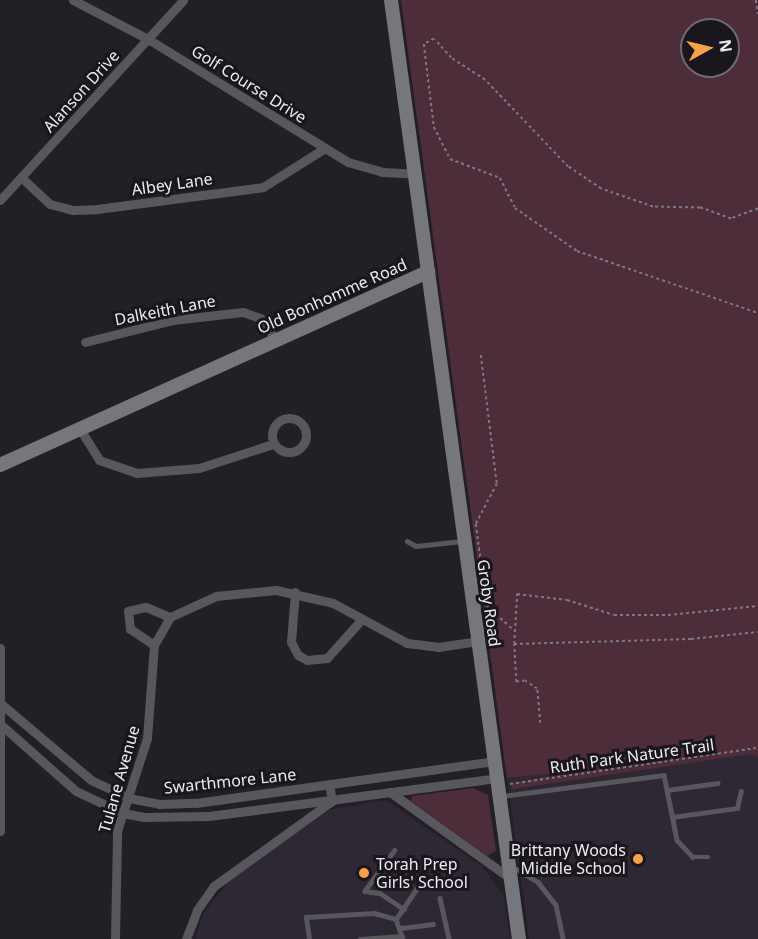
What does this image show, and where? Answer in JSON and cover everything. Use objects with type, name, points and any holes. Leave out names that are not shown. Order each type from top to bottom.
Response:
[{"type":"street","name":"Golf Course Drive","points":[[73,0],[148,39],[325,148],[368,170],[415,174]]},
{"type":"street","name":"Alanson Drive","points":[[0,200],[22,179],[183,0]]},
{"type":"street","name":"Old Bonhomme Road","points":[[0,465],[275,339],[428,272],[391,0]]},
{"type":"street","name":"Albey Lane","points":[[22,179],[50,204],[97,209],[262,187],[325,148]]},
{"type":"street","name":"Groby Road","points":[[428,272],[494,761],[503,781],[499,796],[510,872],[516,938]]},
{"type":"street","name":"Dalkeith Lane","points":[[85,342],[173,320],[243,312],[262,320],[275,339]]},
{"type":"street","points":[[80,429],[99,460],[122,472],[199,468],[273,444]]},
{"type":"street","points":[[295,592],[291,642],[298,655],[307,660],[327,658],[362,619]]},
{"type":"street","points":[[154,645],[130,629],[128,611],[146,607],[170,617],[216,596],[295,592],[333,603],[407,643],[438,647],[478,641]]},
{"type":"street","name":"Tulane Avenue","points":[[115,939],[117,831],[129,798],[151,718],[154,645],[170,617]]},
{"type":"street","points":[[0,648],[0,831]]},
{"type":"street","name":"Swarthmore Lane","points":[[1,703],[91,780],[129,798],[186,803],[494,761]]},
{"type":"street","name":"Swarthmore Lane","points":[[1,725],[76,791],[123,813],[188,818],[390,792],[503,781]]},
{"type":"street","points":[[186,939],[205,897],[228,872],[332,801],[329,784]]},
{"type":"street","points":[[390,792],[510,872]]},
{"type":"lane","points":[[407,542],[416,546],[464,540]]},
{"type":"lane","points":[[499,796],[664,775],[677,840],[693,857],[708,857]]},
{"type":"lane","points":[[667,790],[718,783]]},
{"type":"lane","points":[[672,817],[737,808],[741,791]]},
{"type":"lane","points":[[395,850],[365,891],[380,893],[404,909]]},
{"type":"lane","points":[[510,872],[547,892],[563,924],[563,939]]},
{"type":"lane","points":[[396,919],[419,885]]},
{"type":"lane","points":[[440,898],[449,939]]},
{"type":"lane","points":[[309,939],[306,917],[374,913],[396,919]]},
{"type":"lane","points":[[360,939],[403,937],[396,919]]},
{"type":"lane","points":[[400,928],[433,924]]},
{"type":"path","points":[[756,0],[758,14]]},
{"type":"path","points":[[758,209],[731,219],[700,208],[652,207],[601,189],[568,167],[484,80],[451,58],[434,39],[424,44],[434,127],[450,159],[500,178],[515,208],[577,251],[758,313]]},
{"type":"path","points":[[481,355],[497,484],[476,524],[487,606],[514,630]]},
{"type":"path","points":[[540,723],[537,689],[525,681],[516,682],[514,630],[517,594],[563,599],[614,615],[661,616],[758,606]]},
{"type":"path","points":[[514,644],[691,639],[758,632]]},
{"type":"path","name":"Ruth Park Nature Trail","points":[[503,781],[758,748]]},
{"type":"shaded area","points":[[401,0],[758,0],[758,758],[751,754],[512,789],[511,783],[584,770],[507,778]]},
{"type":"shaded area","name":"Brittany Woods Middle School","points":[[758,744],[758,939],[529,939],[507,778]]},
{"type":"shaded area","points":[[473,788],[488,795],[496,851],[487,856],[411,801],[412,796]]},
{"type":"shaded area","name":"Torah Prep Girls' School","points":[[386,800],[482,866],[504,896],[510,939],[195,939],[203,914],[230,880],[329,810]]},
{"type":"place","name":"Brittany Woods Middle School","points":[[638,859]]},
{"type":"place","name":"Torah Prep Girls' School","points":[[364,873]]}]
